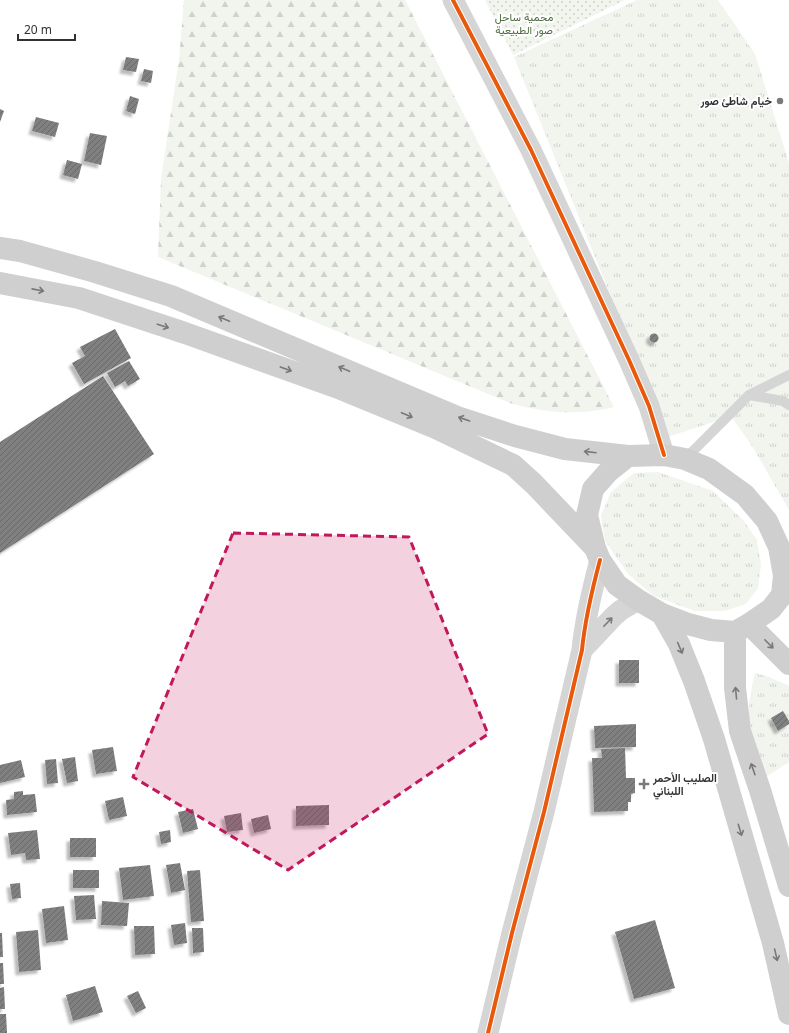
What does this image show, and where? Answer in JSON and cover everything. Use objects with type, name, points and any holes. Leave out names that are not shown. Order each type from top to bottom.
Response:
[{"type":"main road","points":[[0,248],[20,251],[95,272],[170,296],[457,417],[508,434],[565,449],[628,456],[664,455],[685,459],[709,469],[745,494],[767,521],[779,547],[786,580],[782,595],[771,609],[742,628],[711,630],[688,624],[662,614],[638,600],[617,585],[598,554],[534,484],[513,464],[436,428],[341,388],[185,333],[79,298],[0,283]]},
{"type":"main road","points":[[598,554],[587,515],[594,489],[608,472],[628,456]]},
{"type":"main road","points":[[662,614],[679,644],[694,681],[714,739],[773,943],[789,1014]]},
{"type":"main road","points":[[742,628],[789,664]]},
{"type":"main road","points":[[742,628],[735,688],[740,731],[760,790],[789,886]]},
{"type":"main road","points":[[732,804],[760,790]]},
{"type":"street","points":[[453,0],[531,150],[629,360],[649,406],[664,455]]},
{"type":"street","points":[[488,1033],[512,933],[544,812],[582,650],[598,554]]},
{"type":"street","points":[[582,650],[614,616],[638,600]]},
{"type":"lane","points":[[685,459],[749,394],[789,375]]},
{"type":"lane","points":[[749,394],[783,401],[789,405]]},
{"type":"highlighted area","points":[[233,533],[409,537],[488,734],[288,870],[133,777]]},
{"type":"green space","points":[[184,0],[405,0],[614,407],[587,412],[562,412],[536,409],[510,403],[158,257],[161,179],[179,59]]},
{"type":"green space","name":"محمية ساحل صور الطبيعية","points":[[485,0],[625,0],[513,55]]},
{"type":"green space","points":[[637,0],[718,0],[755,54],[789,163],[789,510],[754,449],[731,416],[668,437],[514,57]]},
{"type":"green space","points":[[658,472],[713,491],[743,520],[757,540],[761,565],[758,588],[746,604],[725,611],[695,611],[654,596],[628,574],[605,541],[601,515],[611,492],[634,473]]},
{"type":"green space","points":[[755,673],[769,677],[789,686],[789,762],[766,777],[751,738],[749,722],[749,706]]},
{"type":"building","points":[[126,57],[139,59],[136,72],[123,70]]},
{"type":"building","points":[[144,69],[153,71],[151,83],[141,81]]},
{"type":"building","points":[[130,96],[139,99],[135,114],[126,111]]},
{"type":"building","points":[[0,109],[4,111],[0,122]]},
{"type":"building","points":[[36,117],[59,123],[55,137],[32,131]]},
{"type":"building","points":[[90,133],[107,136],[101,165],[84,161]]},
{"type":"building","points":[[67,160],[82,164],[78,179],[63,175]]},
{"type":"building","points":[[115,329],[131,358],[84,384],[72,363],[85,356],[80,347]]},
{"type":"building","points":[[654,333],[659,338],[654,343],[649,338]]},
{"type":"building","points":[[129,361],[140,379],[128,386],[125,381],[115,387],[107,373]]},
{"type":"building","points":[[103,376],[154,454],[0,553],[0,442]]},
{"type":"building","points":[[619,660],[639,660],[639,683],[619,683]]},
{"type":"building","points":[[783,711],[789,721],[789,724],[778,731],[771,718]]},
{"type":"building","points":[[636,724],[636,747],[595,748],[594,726]]},
{"type":"building","points":[[113,747],[117,771],[96,774],[92,750]]},
{"type":"building","points":[[625,748],[626,778],[635,778],[635,793],[631,794],[631,802],[628,802],[628,811],[594,812],[592,758],[602,758],[601,749]]},
{"type":"building","points":[[75,757],[78,781],[67,783],[62,759]]},
{"type":"building","points":[[56,759],[58,783],[47,784],[45,760]]},
{"type":"building","points":[[21,760],[25,777],[0,783],[0,765]]},
{"type":"building","points":[[23,791],[23,795],[35,794],[37,812],[7,815],[6,800],[14,799],[14,792]]},
{"type":"building","points":[[123,797],[127,816],[109,820],[105,801]]},
{"type":"building","points":[[329,805],[329,825],[296,826],[296,806]]},
{"type":"building","points":[[193,809],[198,829],[183,833],[178,812]]},
{"type":"building","points":[[241,813],[243,830],[227,832],[224,816]]},
{"type":"building","points":[[268,815],[271,829],[254,833],[251,819]]},
{"type":"building","points":[[37,830],[40,859],[26,860],[25,853],[11,855],[8,833]]},
{"type":"building","points":[[170,830],[171,842],[161,844],[159,832]]},
{"type":"building","points":[[70,838],[96,838],[96,857],[70,857]]},
{"type":"building","points":[[180,863],[185,890],[171,893],[166,865]]},
{"type":"building","points":[[150,865],[154,896],[123,900],[119,868]]},
{"type":"building","points":[[73,870],[99,870],[99,888],[73,888]]},
{"type":"building","points":[[200,870],[204,921],[191,922],[187,871]]},
{"type":"building","points":[[20,883],[21,898],[12,899],[10,884]]},
{"type":"building","points":[[94,895],[96,919],[76,920],[74,896]]},
{"type":"building","points":[[102,901],[129,903],[127,926],[101,925]]},
{"type":"building","points":[[64,906],[68,940],[46,943],[42,909]]},
{"type":"building","points":[[655,920],[675,988],[634,999],[615,932]]},
{"type":"building","points":[[185,923],[187,943],[174,945],[171,925]]},
{"type":"building","points":[[134,926],[154,926],[155,954],[135,955]]},
{"type":"building","points":[[192,928],[203,928],[204,952],[193,953]]},
{"type":"building","points":[[38,930],[41,970],[19,972],[16,932]]},
{"type":"building","points":[[0,933],[2,933],[3,957],[0,957]]},
{"type":"building","points":[[0,963],[3,963],[4,984],[0,984]]},
{"type":"building","points":[[95,986],[103,1012],[73,1021],[66,995]]},
{"type":"building","points":[[4,987],[5,1009],[0,1009],[0,988]]},
{"type":"building","points":[[138,991],[146,1008],[136,1013],[127,996]]},
{"type":"building","points":[[0,1014],[6,1014],[7,1033],[0,1033]]},
{"type":"cycle path","points":[[453,0],[531,150],[629,360],[649,406],[664,455]]},
{"type":"cycle path","points":[[488,1033],[512,933],[544,812],[582,650],[589,605],[600,560]]},
{"type":"place","name":"خيام شاطئ صور","points":[[780,101]]},
{"type":"place","name":"الصليب الأحمر اللبناني","points":[[644,784]]}]
